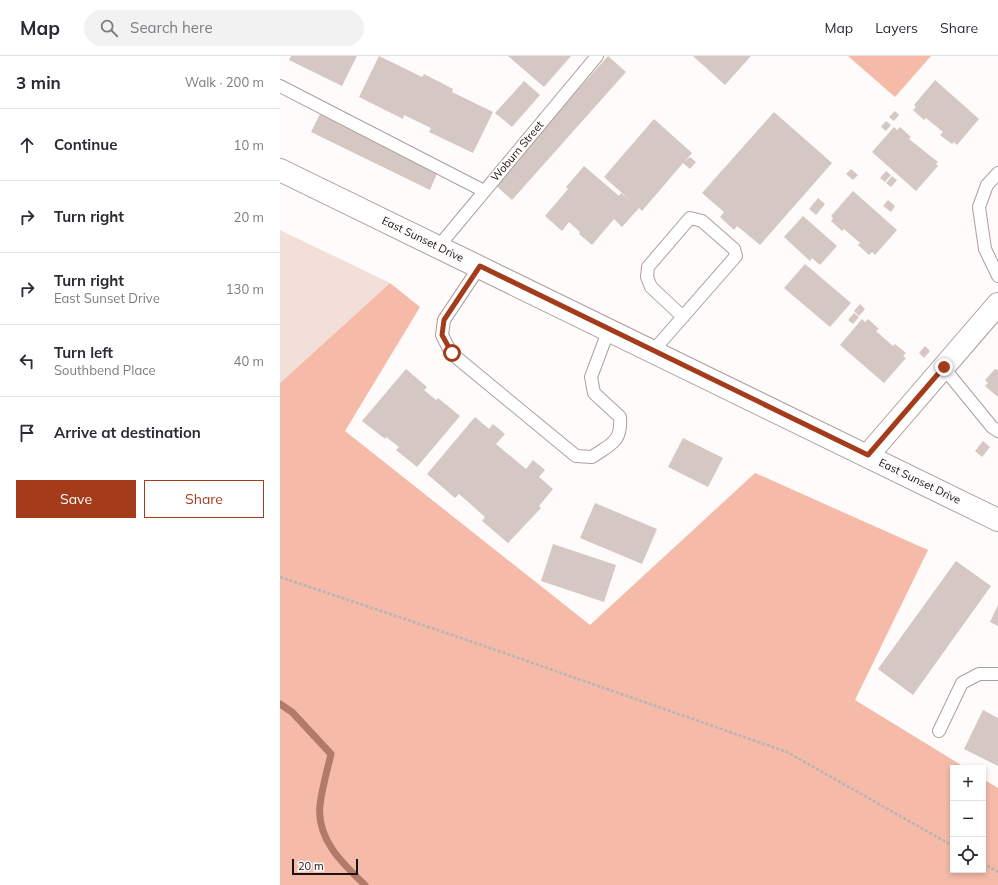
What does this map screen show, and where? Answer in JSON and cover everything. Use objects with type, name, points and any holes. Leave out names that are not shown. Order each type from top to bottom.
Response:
[{"type":"main road","name":"East Sunset Drive","points":[[280,170],[868,455],[998,520]]},
{"type":"main road","points":[[868,455],[998,304]]},
{"type":"lane","name":"Woburn Street","points":[[438,246],[597,56]]},
{"type":"lane","points":[[280,86],[484,191]]},
{"type":"lane","points":[[998,173],[987,185],[979,207],[985,249],[998,276]]},
{"type":"lane","points":[[653,351],[683,317],[736,256],[734,249],[702,221],[690,218],[648,267],[647,276],[651,287],[683,317]]},
{"type":"lane","points":[[480,266],[444,320],[442,335],[452,353],[576,456],[592,457],[617,440],[621,430],[620,417],[594,393],[591,377],[609,329]]},
{"type":"lane","points":[[944,367],[992,427],[998,431]]},
{"type":"lane","points":[[939,731],[962,683],[979,674],[998,674]]},
{"type":"path","points":[[280,577],[467,640],[788,752],[950,844]]},
{"type":"path","points":[[986,865],[998,872]]},
{"type":"shaded area","points":[[848,56],[931,56],[895,97]]},
{"type":"shaded area","points":[[280,230],[390,283],[280,383]]},
{"type":"shaded area","points":[[390,283],[420,307],[345,431],[590,625],[755,473],[928,550],[855,700],[961,765],[950,765],[950,873],[986,873],[986,781],[998,788],[998,885],[280,885],[280,383]]},
{"type":"building","points":[[291,56],[357,56],[342,86],[289,60]]},
{"type":"building","points":[[379,56],[422,77],[424,74],[453,89],[452,92],[493,112],[473,153],[429,132],[431,128],[404,115],[403,119],[359,97]]},
{"type":"building","points":[[508,56],[571,56],[544,87]]},
{"type":"building","points":[[608,56],[626,72],[512,200],[494,184]]},
{"type":"building","points":[[693,56],[751,56],[725,85]]},
{"type":"building","points":[[935,80],[979,119],[957,145],[954,142],[952,144],[940,135],[943,132],[926,118],[924,120],[913,110],[916,107],[914,105]]},
{"type":"building","points":[[524,81],[540,95],[512,127],[495,113]]},
{"type":"building","points":[[895,111],[899,115],[894,121],[889,117]]},
{"type":"building","points":[[774,112],[832,163],[760,245],[737,226],[734,230],[720,217],[724,212],[702,193]]},
{"type":"building","points":[[320,114],[438,171],[430,190],[311,132]]},
{"type":"building","points":[[654,119],[692,153],[685,161],[690,157],[696,162],[690,169],[683,163],[642,211],[639,208],[622,227],[614,219],[592,245],[579,234],[580,232],[569,222],[562,231],[545,216],[568,189],[566,187],[584,166],[619,196],[621,193],[631,201],[604,177]]},
{"type":"building","points":[[886,121],[891,125],[886,131],[881,127]]},
{"type":"building","points":[[894,127],[897,130],[900,127],[911,137],[909,139],[938,162],[936,164],[938,166],[916,191],[872,152]]},
{"type":"building","points":[[851,169],[858,175],[853,180],[846,174]]},
{"type":"building","points":[[886,171],[891,175],[885,182],[880,178]]},
{"type":"building","points":[[892,176],[897,180],[891,187],[886,183]]},
{"type":"building","points":[[853,191],[897,230],[875,255],[872,252],[869,255],[858,245],[860,243],[844,229],[842,231],[831,221],[833,218],[831,216]]},
{"type":"building","points":[[818,198],[825,204],[816,215],[809,209]]},
{"type":"building","points":[[888,200],[895,206],[891,212],[883,206]]},
{"type":"building","points":[[803,216],[837,246],[820,265],[812,258],[810,261],[784,237]]},
{"type":"building","points":[[805,264],[851,303],[830,327],[784,288]]},
{"type":"building","points":[[860,304],[865,309],[859,316],[854,311]]},
{"type":"building","points":[[854,313],[859,317],[853,324],[848,320]]},
{"type":"building","points":[[862,319],[865,322],[868,319],[879,329],[876,331],[893,346],[895,344],[906,353],[903,356],[906,358],[884,383],[840,345]]},
{"type":"building","points":[[925,346],[930,351],[924,358],[919,353]]},
{"type":"building","points":[[406,369],[427,387],[424,390],[436,400],[438,398],[460,416],[417,467],[396,450],[399,447],[386,437],[385,439],[362,421]]},
{"type":"building","points":[[995,369],[998,370],[998,397],[985,386],[988,383],[985,380]]},
{"type":"building","points":[[475,417],[489,429],[493,424],[505,434],[496,444],[526,469],[533,460],[545,470],[539,477],[553,489],[539,506],[541,508],[508,543],[482,521],[485,517],[459,494],[455,498],[427,474]]},
{"type":"building","points":[[683,438],[723,458],[708,487],[668,467]]},
{"type":"building","points":[[983,441],[990,447],[982,457],[975,451]]},
{"type":"building","points":[[595,503],[657,529],[642,564],[580,538]]},
{"type":"building","points":[[553,544],[616,565],[604,602],[541,581]]},
{"type":"building","points":[[956,561],[991,586],[913,695],[878,669]]},
{"type":"building","points":[[998,605],[998,626],[990,622]]},
{"type":"building","points":[[983,710],[998,718],[998,766],[964,749]]},
{"type":"waterway","points":[[280,704],[292,712],[331,754],[320,805],[322,829],[333,850],[365,885]]},
{"type":"route","points":[[452,353],[442,335],[444,320],[480,266],[868,455],[944,367]]}]
